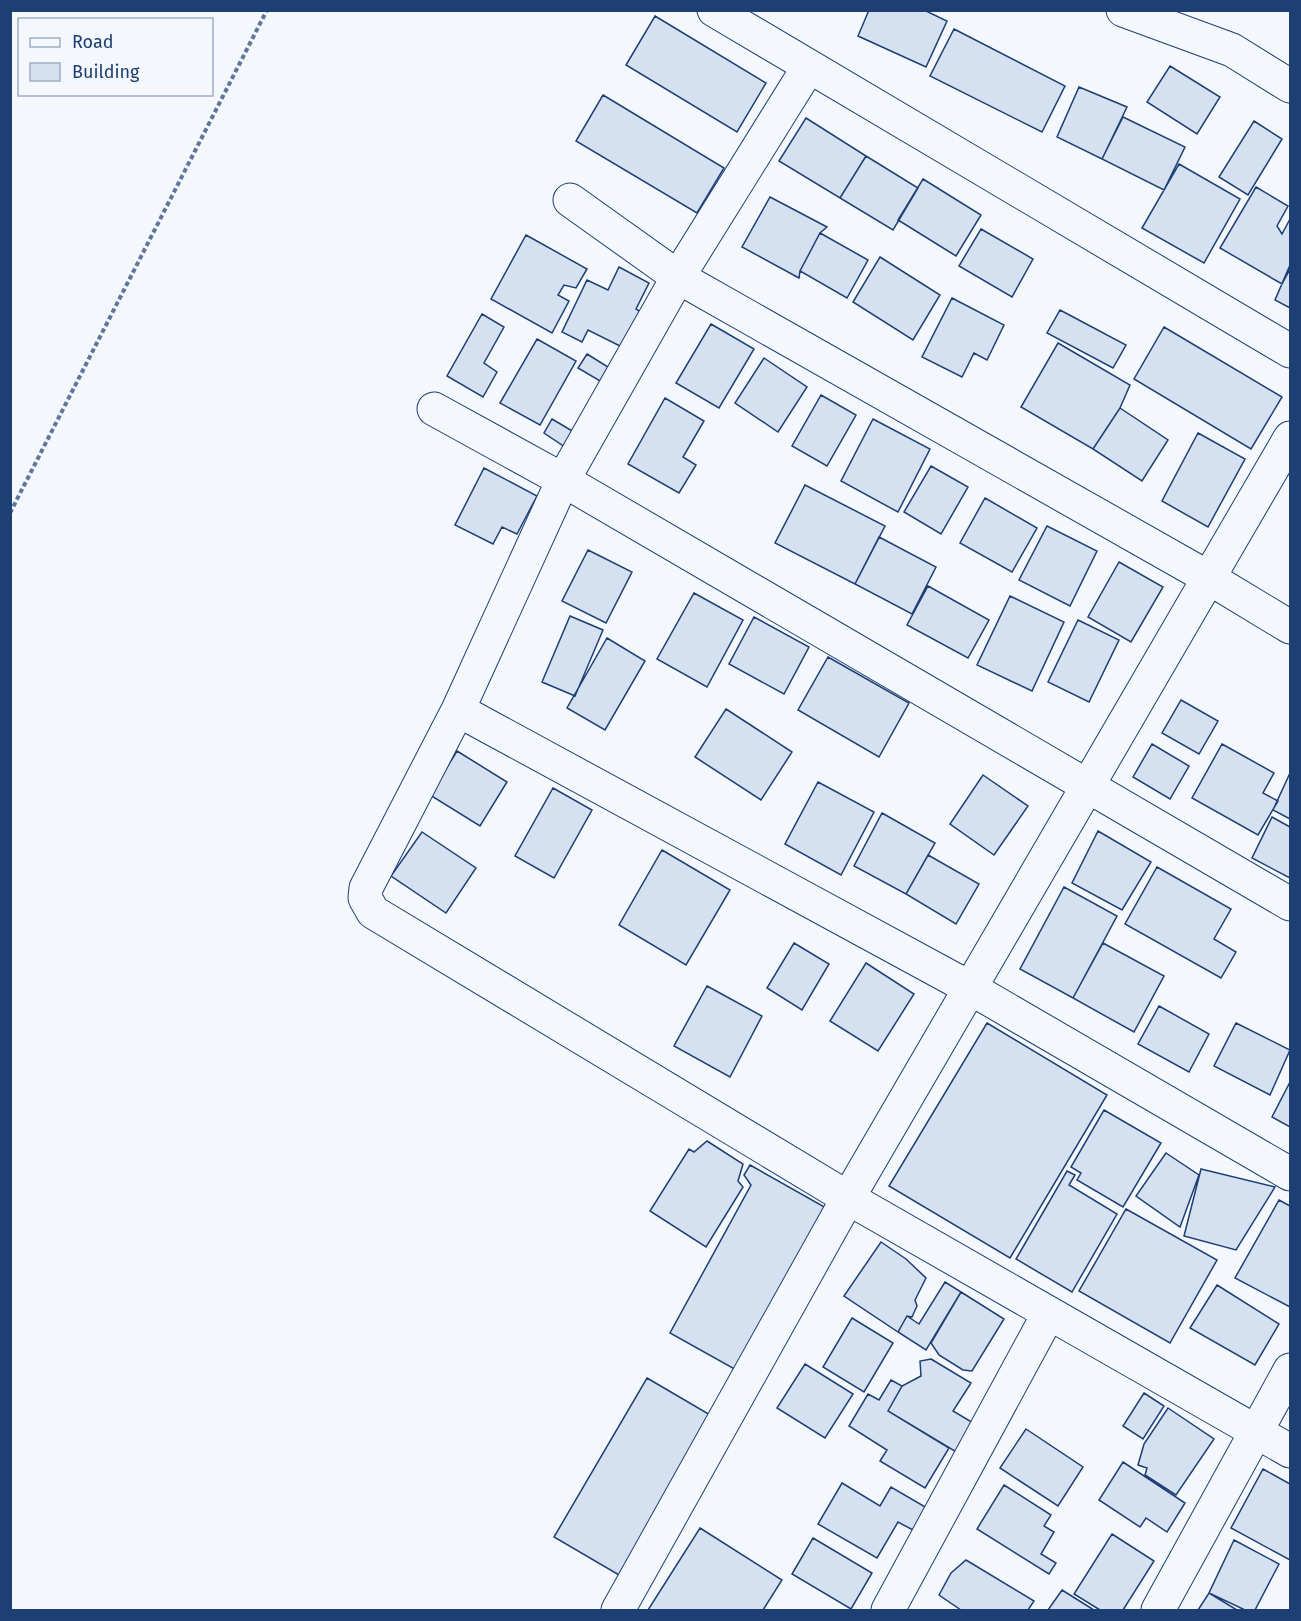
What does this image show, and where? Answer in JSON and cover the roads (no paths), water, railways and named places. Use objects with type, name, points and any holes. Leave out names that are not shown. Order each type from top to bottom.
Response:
[{"type":"street","points":[[714,10],[808,68],[1290,351]]},
{"type":"street","points":[[1123,10],[1232,50],[1290,86]]},
{"type":"street","points":[[808,68],[678,277],[563,480],[458,710],[366,888],[365,898],[373,912],[848,1198],[1290,1451]]},
{"type":"street","points":[[570,200],[678,277],[1209,578],[1290,627]]},
{"type":"street","points":[[434,409],[563,480],[1290,904]]},
{"type":"street","points":[[618,1611],[848,1198],[1290,438]]},
{"type":"street","points":[[458,710],[970,988],[1290,1174]]},
{"type":"street","points":[[888,1611],[1049,1313]]},
{"type":"street","points":[[1158,1611],[1290,1370]]}]
